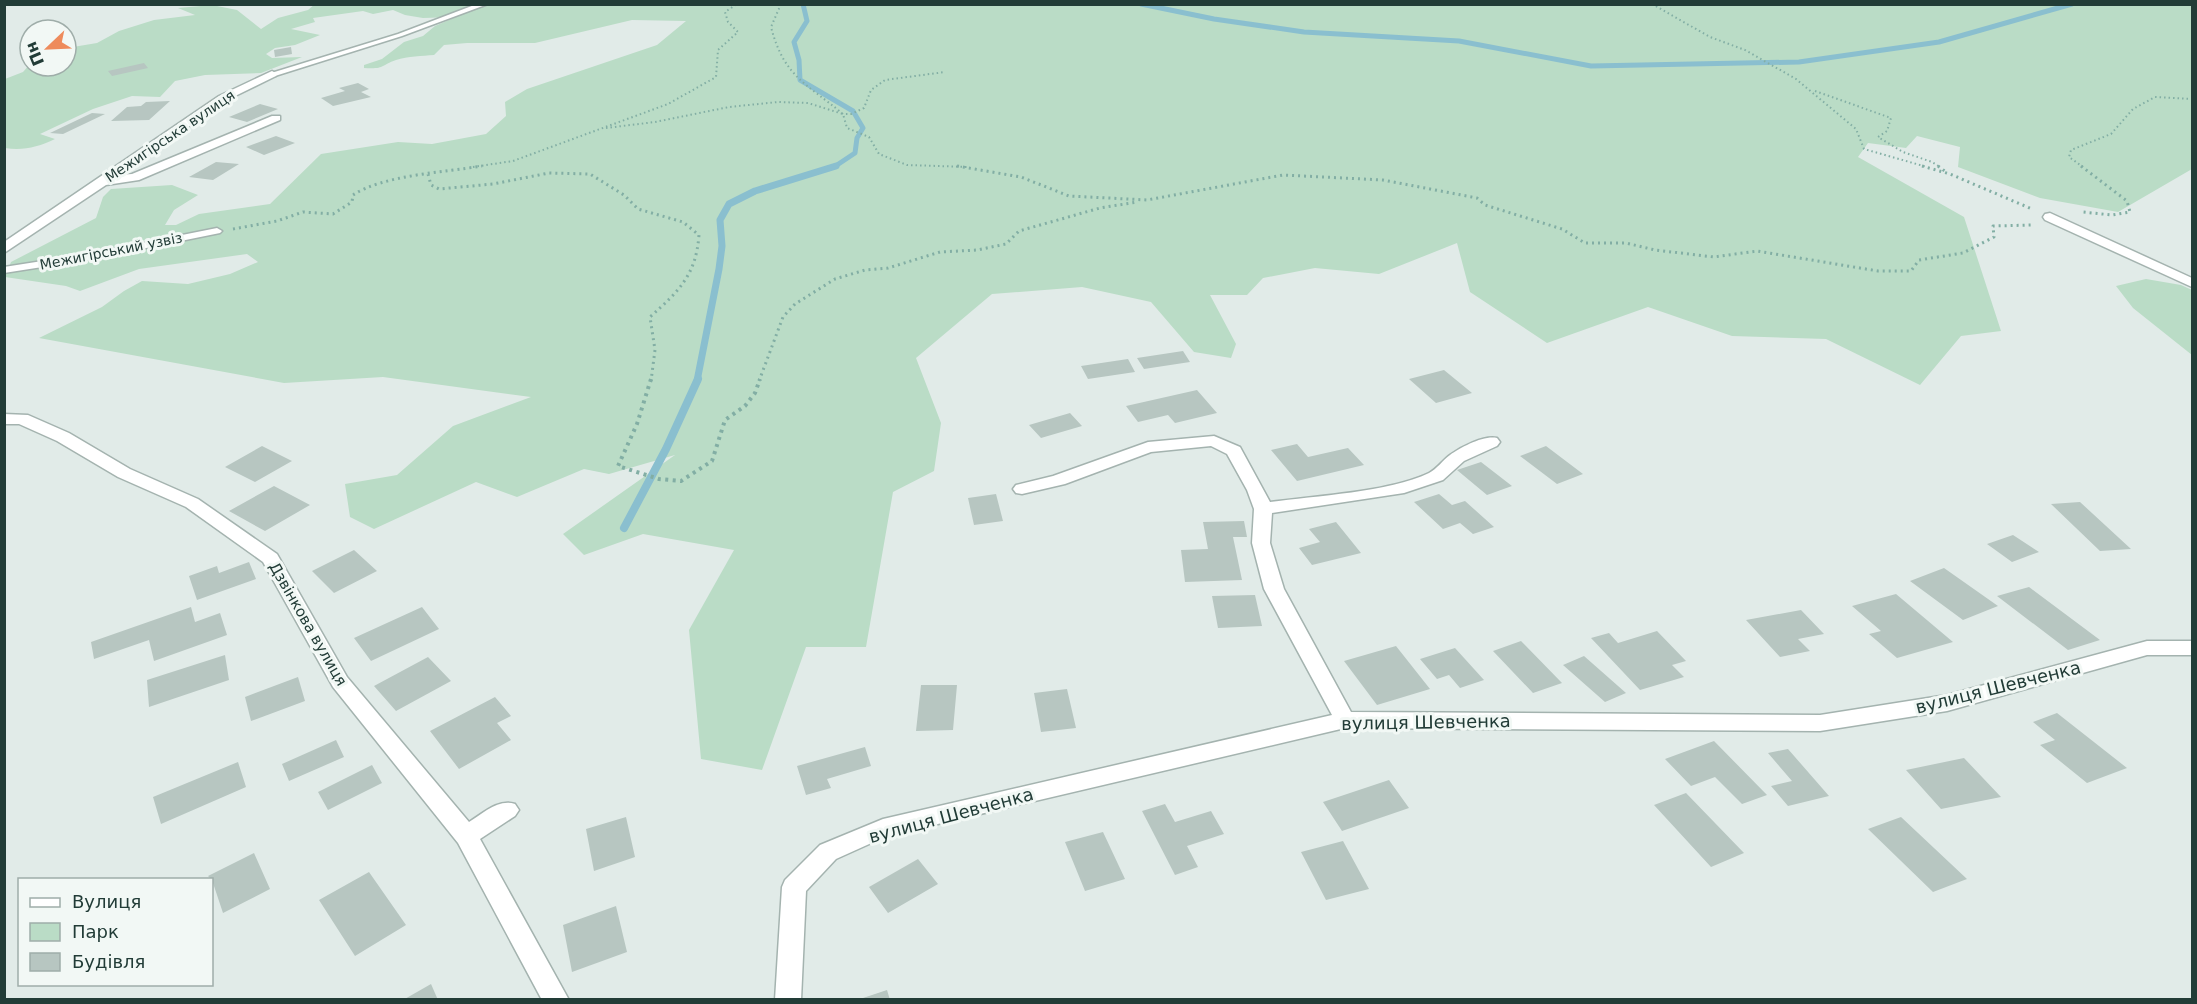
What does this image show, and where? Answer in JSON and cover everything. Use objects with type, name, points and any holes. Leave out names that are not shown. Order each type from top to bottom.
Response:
[{"type":"street","name":"Межигірська вулиця","points":[[4,249],[223,98],[272,74]]},
{"type":"street","points":[[102,182],[135,177],[276,118]]},
{"type":"street","points":[[2050,217],[2193,283]]},
{"type":"street","name":"Дзвінкова вулиця","points":[[4,419],[22,419],[63,436],[124,473],[192,503],[270,558],[340,682],[466,836],[556,999]]},
{"type":"street","points":[[1022,489],[1059,480],[1148,447],[1215,441],[1234,451],[1256,490],[1263,509],[1262,543],[1274,590],[1345,720]]},
{"type":"street","points":[[1263,509],[1398,489],[1437,476],[1458,458],[1491,442]]},
{"type":"street","name":"вулиця Шевченка","points":[[788,999],[794,887],[828,852],[883,828],[1345,720],[1821,723],[1947,703],[2147,648],[2193,648]]},
{"type":"street","points":[[466,836],[507,810]]},
{"type":"lane","name":"Межигірська вулиця","points":[[272,74],[400,35],[485,4]]},
{"type":"lane","name":"Межигірський узвіз","points":[[4,270],[87,257],[217,231]]},
{"type":"path","points":[[217,231],[277,221],[303,212],[333,214],[352,202],[353,195],[362,189],[389,181],[513,161],[668,104],[716,76],[714,57],[725,40],[738,32],[728,22],[725,12],[737,4]]},
{"type":"path","points":[[781,4],[771,27],[780,57],[788,71],[843,114],[847,128],[869,137],[879,154],[907,165],[960,166],[1021,177],[1069,196],[1147,200]]},
{"type":"path","points":[[428,174],[431,185],[439,189],[493,184],[549,173],[590,174],[624,195],[638,209],[683,222],[699,235],[699,252],[684,287],[650,317],[655,349],[647,392],[639,423],[618,466],[659,479],[681,481],[712,461],[724,420],[745,406],[755,393],[783,317],[795,303],[835,279],[865,270],[888,268],[940,252],[977,250],[1006,244],[1019,231],[1100,208],[1283,175],[1383,180],[1478,198],[1485,205],[1562,229],[1585,243],[1626,243],[1655,250],[1714,257],[1757,251],[1878,271],[1911,271],[1919,260],[1963,253],[1994,237],[1993,226],[2043,225],[2050,217],[1950,174],[1890,159],[1864,149],[1856,129],[1812,90],[1745,50],[1710,37],[1652,4]]},
{"type":"path","points":[[606,128],[633,126],[703,112],[784,103],[805,102],[843,114],[851,114],[864,108],[872,89],[884,82],[902,75],[945,72]]},
{"type":"path","points":[[1812,90],[1891,118],[1887,131],[1878,137],[1903,152],[1932,162],[1950,174]]},
{"type":"path","points":[[2072,227],[2074,217],[2079,211],[2112,215],[2130,212],[2127,201],[2069,157],[2071,150],[2111,134],[2133,109],[2155,97],[2193,99]]},
{"type":"green space","points":[[315,4],[2192,5],[2192,169],[2118,212],[2040,198],[1958,167],[1960,147],[1917,136],[1906,148],[1868,143],[1858,157],[1964,217],[2001,331],[1961,336],[1920,385],[1826,339],[1732,336],[1648,307],[1547,343],[1470,292],[1457,243],[1379,274],[1315,268],[1263,278],[1247,295],[1210,295],[1236,344],[1231,358],[1194,352],[1151,302],[1082,287],[992,294],[916,358],[941,423],[934,471],[893,492],[866,647],[806,647],[762,770],[701,759],[689,630],[734,550],[643,534],[584,555],[563,534],[675,455],[609,474],[584,469],[517,497],[476,482],[374,529],[350,517],[345,484],[397,475],[453,426],[531,397],[383,377],[284,383],[39,338],[102,307],[142,281],[188,284],[230,274],[258,262],[247,254],[139,269],[80,291],[66,286],[5,277],[11,262],[96,218],[103,197],[111,189],[172,185],[198,195],[174,210],[165,225],[176,225],[199,214],[270,204],[321,154],[398,142],[432,144],[486,134],[506,116],[505,102],[527,89],[657,45],[686,21],[632,20],[535,43],[444,45],[434,55],[405,58],[379,67],[364,68],[364,65],[382,59],[404,42],[423,36],[435,26],[456,17],[423,18],[393,10],[373,14],[363,11],[313,18],[315,22],[291,29],[320,35],[295,45],[275,48],[266,54],[272,58],[302,57],[261,73],[205,75],[175,81],[160,97],[132,96],[93,109],[40,134],[55,139],[49,142],[24,149],[5,148],[5,79],[18,74],[18,78],[78,78],[78,46],[97,43],[119,31],[154,20],[195,15],[178,8],[212,5],[237,10],[261,29],[278,18],[308,10]]},
{"type":"green space","points":[[2146,279],[2181,285],[2192,290],[2192,355],[2133,308],[2116,286]]},
{"type":"building","points":[[291,47],[292,54],[275,57],[274,50]]},
{"type":"building","points":[[144,63],[148,68],[112,76],[108,71]]},
{"type":"building","points":[[358,83],[369,89],[361,92],[371,97],[333,106],[321,98],[345,91],[339,88]]},
{"type":"building","points":[[170,101],[149,120],[111,121],[127,107],[141,106],[146,102]]},
{"type":"building","points":[[260,104],[278,109],[247,122],[229,117]]},
{"type":"building","points":[[92,113],[105,114],[63,134],[50,133]]},
{"type":"building","points":[[276,136],[295,143],[264,155],[246,147]]},
{"type":"building","points":[[216,162],[239,164],[213,180],[189,177]]},
{"type":"building","points":[[1183,351],[1190,362],[1144,369],[1137,358]]},
{"type":"building","points":[[1128,359],[1135,372],[1088,379],[1081,366]]},
{"type":"building","points":[[1444,370],[1472,393],[1436,403],[1409,379]]},
{"type":"building","points":[[1197,390],[1217,413],[1175,423],[1168,415],[1138,422],[1126,406]]},
{"type":"building","points":[[1070,413],[1082,426],[1041,438],[1029,425]]},
{"type":"building","points":[[1297,444],[1308,457],[1348,448],[1364,465],[1297,481],[1271,450]]},
{"type":"building","points":[[262,446],[292,461],[255,482],[225,467]]},
{"type":"building","points":[[1546,446],[1583,474],[1557,484],[1520,456]]},
{"type":"building","points":[[1481,462],[1512,486],[1487,495],[1457,470]]},
{"type":"building","points":[[274,486],[310,505],[265,531],[229,511]]},
{"type":"building","points":[[996,494],[1003,521],[974,525],[968,498]]},
{"type":"building","points":[[1439,494],[1452,505],[1465,501],[1494,527],[1473,534],[1460,523],[1443,529],[1414,502]]},
{"type":"building","points":[[2080,502],[2131,549],[2100,551],[2051,504]]},
{"type":"building","points":[[1244,521],[1247,537],[1233,537],[1242,580],[1185,582],[1181,550],[1208,549],[1203,522]]},
{"type":"building","points":[[1336,522],[1361,553],[1312,565],[1299,548],[1320,542],[1309,529]]},
{"type":"building","points":[[2013,535],[2039,552],[2012,562],[1987,544]]},
{"type":"building","points":[[354,550],[377,571],[334,593],[312,571]]},
{"type":"building","points":[[249,562],[256,579],[197,600],[189,576],[217,566],[219,573]]},
{"type":"building","points":[[1944,568],[1998,606],[1963,620],[1910,581]]},
{"type":"building","points":[[2029,587],[2100,640],[2068,650],[1997,596]]},
{"type":"building","points":[[1896,594],[1953,642],[1897,658],[1869,634],[1881,631],[1852,606]]},
{"type":"building","points":[[1255,595],[1262,626],[1218,628],[1212,596]]},
{"type":"building","points":[[191,607],[195,622],[220,613],[227,635],[154,661],[149,640],[94,659],[91,642]]},
{"type":"building","points":[[422,607],[439,629],[371,661],[354,638]]},
{"type":"building","points":[[1801,610],[1824,634],[1798,639],[1810,651],[1780,657],[1746,620]]},
{"type":"building","points":[[1657,631],[1686,661],[1672,665],[1684,677],[1640,690],[1591,638],[1609,633],[1618,643]]},
{"type":"building","points":[[1521,641],[1562,683],[1533,693],[1493,651]]},
{"type":"building","points":[[1396,646],[1430,689],[1377,705],[1344,661]]},
{"type":"building","points":[[1455,648],[1484,680],[1460,688],[1449,675],[1437,679],[1420,659]]},
{"type":"building","points":[[225,655],[229,680],[149,707],[147,680]]},
{"type":"building","points":[[1584,656],[1626,693],[1605,702],[1563,665]]},
{"type":"building","points":[[428,657],[451,681],[396,711],[374,686]]},
{"type":"building","points":[[298,677],[305,701],[251,721],[245,697]]},
{"type":"building","points":[[921,685],[957,685],[953,730],[916,731]]},
{"type":"building","points":[[1067,689],[1076,728],[1041,732],[1034,693]]},
{"type":"building","points":[[495,697],[511,716],[497,723],[511,740],[459,769],[430,731]]},
{"type":"building","points":[[2057,713],[2127,768],[2087,783],[2040,745],[2055,740],[2033,722]]},
{"type":"building","points":[[336,740],[344,757],[289,781],[282,764]]},
{"type":"building","points":[[1714,741],[1767,795],[1742,804],[1715,777],[1691,786],[1665,759]]},
{"type":"building","points":[[865,747],[871,766],[827,779],[831,788],[806,795],[797,766]]},
{"type":"building","points":[[1788,749],[1829,796],[1788,806],[1771,786],[1792,781],[1768,753]]},
{"type":"building","points":[[1964,758],[2001,797],[1941,809],[1906,770]]},
{"type":"building","points":[[238,762],[246,787],[161,824],[153,797]]},
{"type":"building","points":[[372,765],[382,783],[328,810],[318,792]]},
{"type":"building","points":[[1389,780],[1409,808],[1342,831],[1323,802]]},
{"type":"building","points":[[1686,793],[1744,853],[1711,867],[1654,805]]},
{"type":"building","points":[[1165,804],[1175,822],[1211,811],[1224,834],[1187,846],[1198,867],[1175,875],[1142,811]]},
{"type":"building","points":[[626,817],[635,857],[594,871],[586,829]]},
{"type":"building","points":[[1901,817],[1967,879],[1933,892],[1868,829]]},
{"type":"building","points":[[1103,832],[1125,879],[1085,891],[1065,842]]},
{"type":"building","points":[[1343,841],[1369,889],[1326,900],[1301,852]]},
{"type":"building","points":[[254,853],[270,889],[223,913],[213,878],[208,876]]},
{"type":"building","points":[[918,859],[938,884],[888,913],[869,887]]},
{"type":"building","points":[[369,872],[406,925],[355,956],[319,900]]},
{"type":"building","points":[[616,906],[627,952],[572,972],[563,925]]},
{"type":"building","points":[[431,984],[438,1000],[403,1000]]},
{"type":"building","points":[[887,990],[890,1000],[860,1000],[860,999]]},
{"type":"waterway","points":[[803,4],[807,21],[794,42],[799,60],[800,80],[853,111],[863,128],[857,138],[855,153],[835,166]]},
{"type":"waterway","points":[[1141,4],[1214,19],[1304,32],[1459,41],[1591,66],[1799,62],[1939,42],[2072,4]]},
{"type":"waterway","points":[[697,381],[719,269],[722,246],[720,220],[729,204],[755,191],[835,166]]},
{"type":"waterway","points":[[624,528],[666,449],[698,379]]}]
